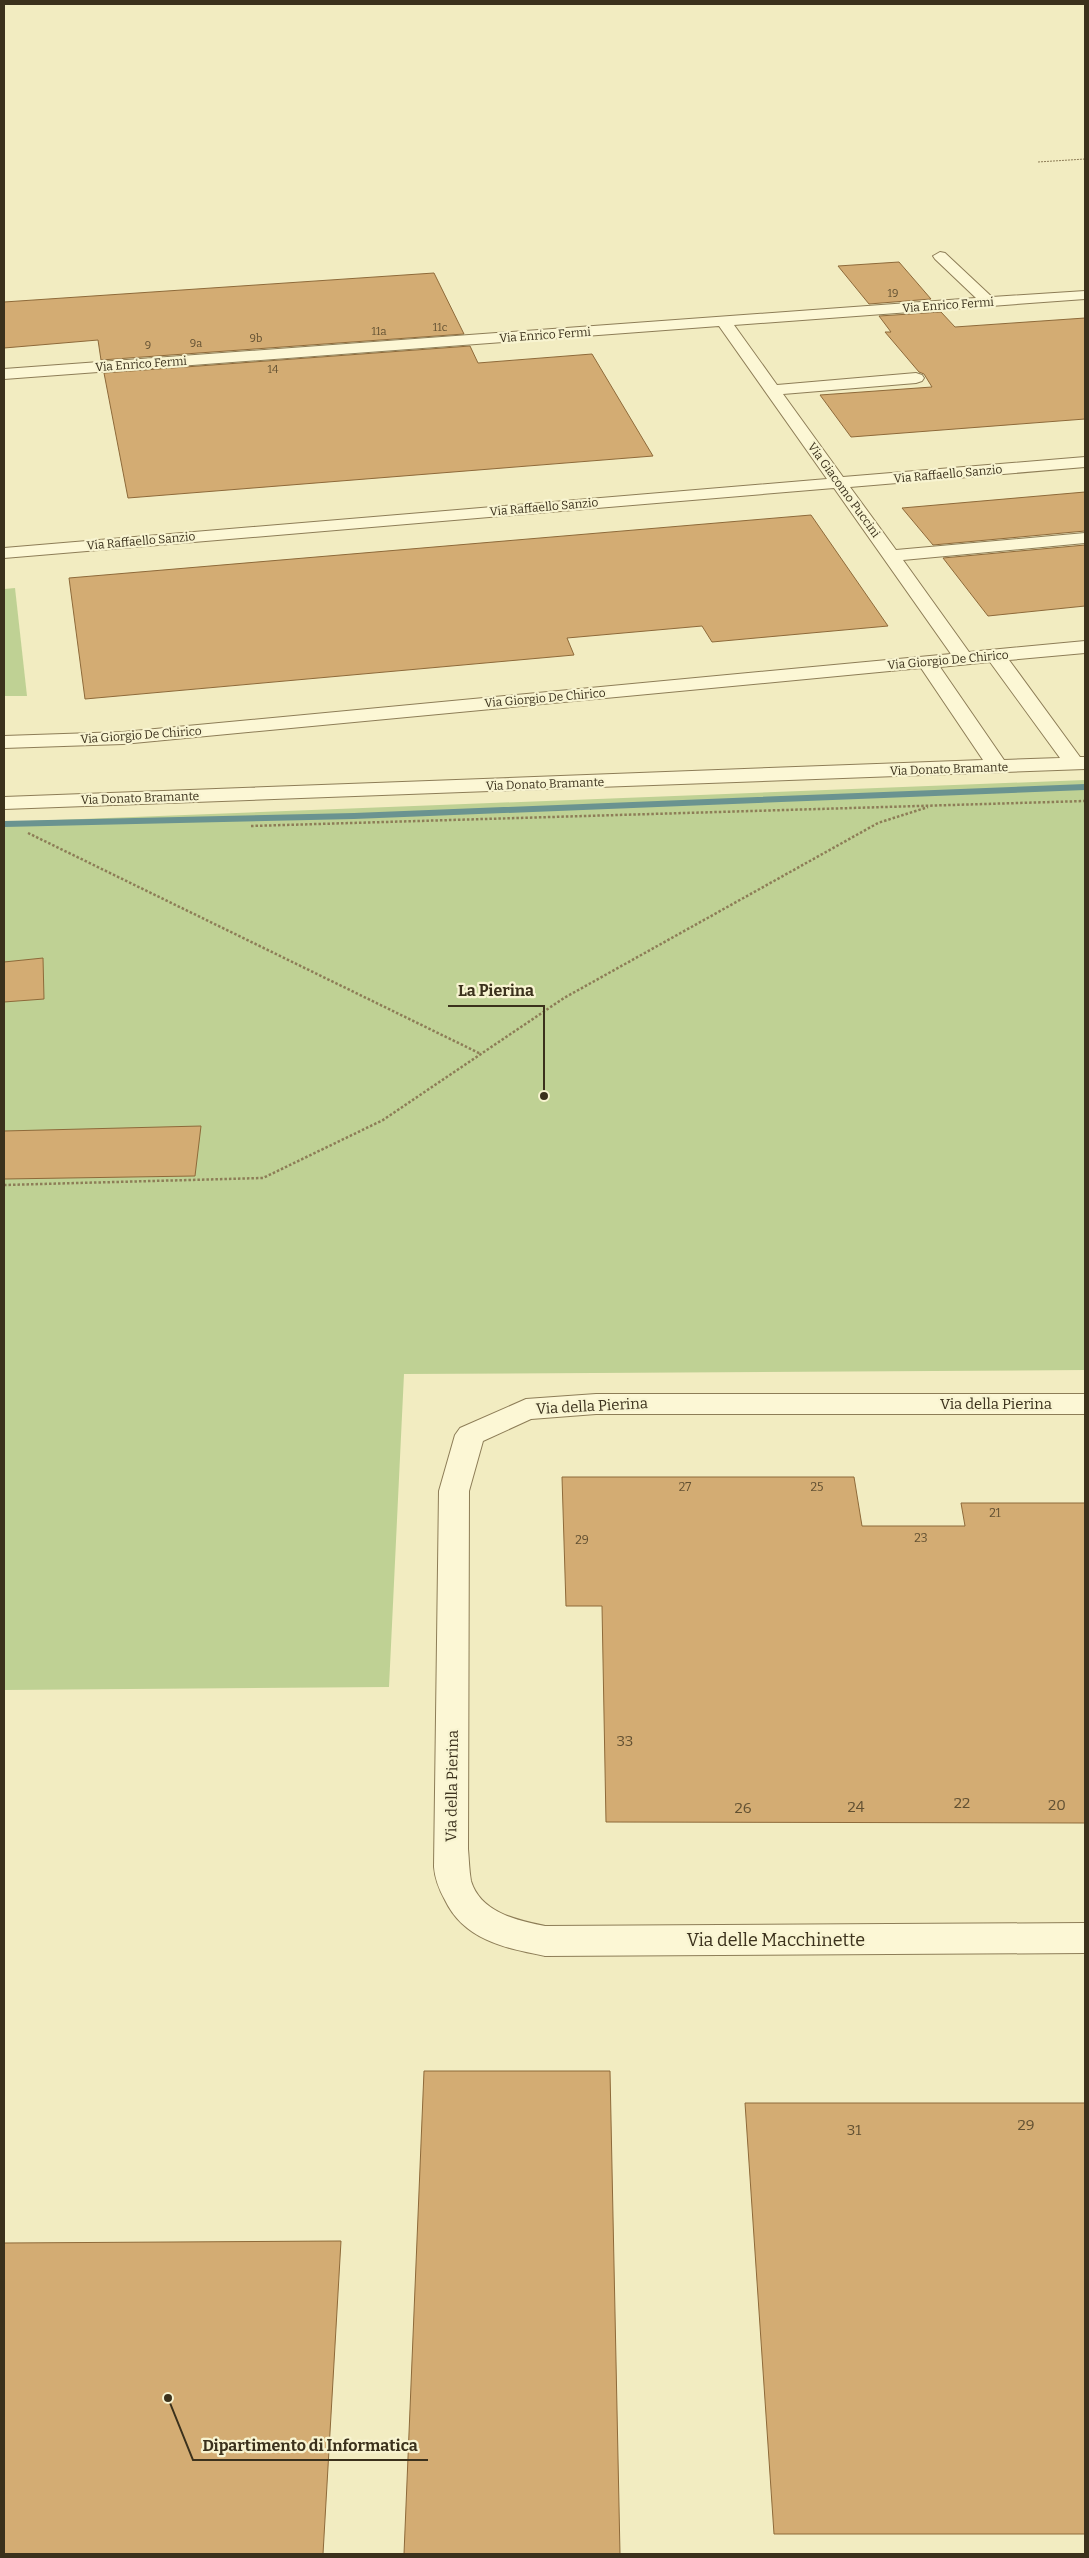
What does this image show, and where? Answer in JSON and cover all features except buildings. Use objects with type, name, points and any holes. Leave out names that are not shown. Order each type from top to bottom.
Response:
[{"type":"street","points":[[940,256],[988,302]]},
{"type":"street","name":"Via Enrico Fermi","points":[[4,374],[1085,295]]},
{"type":"street","name":"Via Giacomo Puccini","points":[[724,322],[964,659]]},
{"type":"street","points":[[773,390],[916,378]]},
{"type":"street","name":"Via Raffaello Sanzio","points":[[4,553],[1085,462]]},
{"type":"street","points":[[891,556],[1085,538]]},
{"type":"street","name":"Via Giorgio De Chirico","points":[[4,742],[123,738],[1085,647]]},
{"type":"street","points":[[995,656],[1080,763]]},
{"type":"street","points":[[927,662],[998,767]]},
{"type":"street","name":"Via Donato Bramante","points":[[4,803],[1080,763]]},
{"type":"street","name":"Via della Pierina","points":[[472,1915],[454,1883],[451,1850],[454,1491],[470,1435],[526,1409],[596,1404],[1085,1404]]},
{"type":"street","name":"Via delle Macchinette","points":[[472,1915],[503,1933],[545,1941],[1085,1938]]},
{"type":"path","points":[[1038,162],[1085,159]]},
{"type":"path","points":[[246,827],[1085,801]]},
{"type":"path","points":[[4,1185],[263,1178],[383,1120],[564,998],[869,827],[934,806]]},
{"type":"path","points":[[27,833],[481,1054]]},
{"type":"path","points":[[19,834],[37,833]]},
{"type":"green space","points":[[15,588],[27,696],[4,696],[4,589]]},
{"type":"green space","points":[[1085,780],[1085,1370],[404,1374],[389,1687],[4,1690],[4,822]]},
{"type":"waterway","points":[[4,824],[354,816],[1085,787]]},
{"type":"place","name":"La Pierina","points":[[544,1096]]},
{"type":"place","name":"Dipartimento di Informatica","points":[[168,2398]]}]
